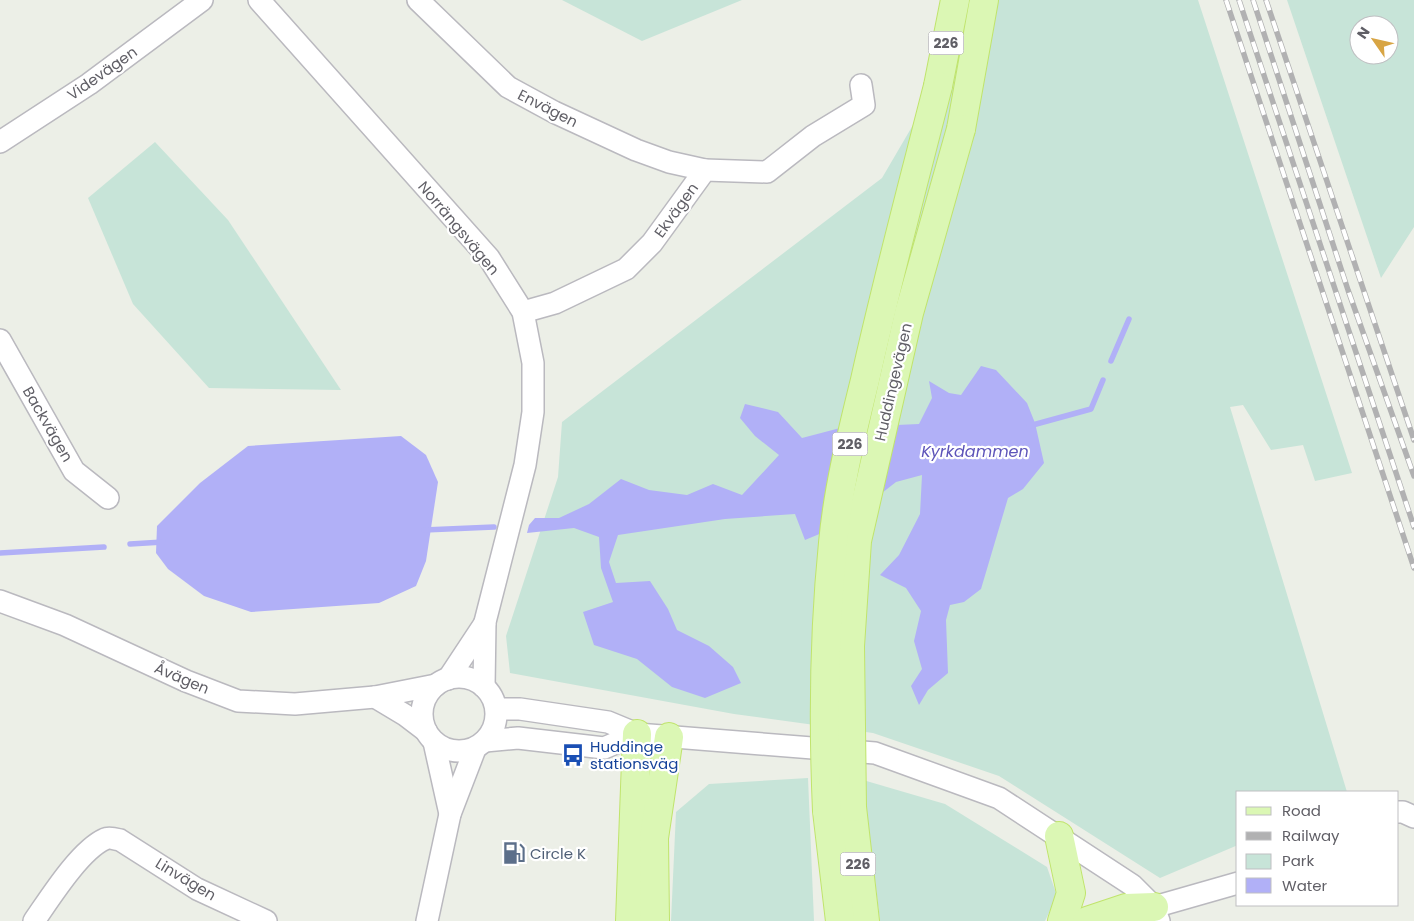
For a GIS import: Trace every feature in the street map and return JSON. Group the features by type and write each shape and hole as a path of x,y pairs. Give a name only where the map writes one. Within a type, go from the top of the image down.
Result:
{"main road":[{"name":"Huddingevägen","path":"865,921 824,743 825,646 834,532 844,470 882,301 938,86 955,0"},
{"name":"Huddingevägen","path":"840,921 839,809 857,541 909,312 962,129 984,0"},
{"path":"630,921 637,734"},
{"path":"654,921 654,838 669,737"},
{"path":"1059,836 1071,893 1062,921"},
{"path":"1087,921 1126,908 1150,916"}],"street":[{"name":"Videvägen","path":"0,142 88,84 202,0"},
{"name":"Norrängsvägen","path":"259,0 489,258 523,312 533,363 533,412 525,466 486,622 484,687"},
{"name":"Envägen","path":"418,0 508,87 554,112 636,150 669,162 705,170"},
{"name":"Ekvägen","path":"523,312 555,303 626,269 652,243 705,170 767,172 813,136 864,105 861,85"},
{"name":"Backvägen","path":"0,340 74,471 108,498"},
{"name":"Åvägen","path":"0,601 65,625 186,681 238,701 295,704 375,697 442,682"},
{"name":"Norrängsvägen","path":"442,682 486,622"},
{"path":"427,921 450,814 480,745 493,731 496,709 492,697 484,687 474,680 461,677 442,682 428,695 423,706 422,719 430,736 450,814"},
{"path":"375,697 405,715 449,750 462,752 480,745 518,738 604,748 637,734"},
{"path":"496,709 520,709 608,722 637,734 875,753 999,798 1132,885 1150,916 1236,884"},
{"path":"1399,812 1414,817"},
{"name":"Linvägen","path":"34,921 59,886 89,850 106,838 120,840 197,889 266,921"}],"green space":[{"path":"562,0 742,0 642,41"},
{"path":"986,0 1198,0 1352,473 1315,481 1303,445 1271,450 1243,405 1230,407 1347,791 1236,791 1236,846 1160,878 999,776 873,733 734,714 510,673 506,636 558,477 562,422 882,178"},
{"path":"1287,0 1414,0 1414,227 1381,278"},
{"path":"155,142 228,220 341,390 209,388 133,304 88,198"},
{"path":"808,778 814,921 671,921 676,812 709,784"},
{"path":"863,780 945,804 1047,867 1057,896 1045,921 880,921"}],"water":[{"name":"Kyrkdammen","path":"981,366 996,370 1027,403 1035,423 1044,463 1023,489 1008,498 981,589 964,602 950,605 946,620 948,673 928,690 919,705 911,686 922,669 914,641 921,611 906,588 880,575 899,555 920,514 922,475 896,482 841,525 805,540 795,514 725,519 618,535 609,562 616,583 650,581 668,609 677,630 709,646 733,667 741,683 705,698 672,687 637,659 594,645 583,612 613,602 601,568 599,537 574,528 527,533 529,525 535,518 559,518 589,504 621,479 649,490 687,495 713,484 742,495 779,455 755,436 740,418 745,404 778,412 802,438 844,427 844,404 852,402 874,426 919,424 932,398 929,381 949,393 961,395"},
{"path":"401,436 426,455 438,482 426,561 416,586 379,603 251,612 204,596 168,569 156,553 157,526 200,483 248,446"}],"waterway":[{"path":"1111,361 1129,319"},
{"path":"1029,426 1091,409 1103,380"},
{"path":"424,530 494,527"},
{"path":"130,544 163,542"},
{"path":"0,553 104,547"}],"railway":[{"path":"1226,0 1414,568"},
{"path":"1239,0 1414,527"},
{"path":"1253,0 1348,290 1414,476"},
{"path":"1266,0 1414,440"}],"place":[{"name":"Huddinge stationsväg","path":"573,755"},
{"name":"Circle K","path":"514,853"}]}
